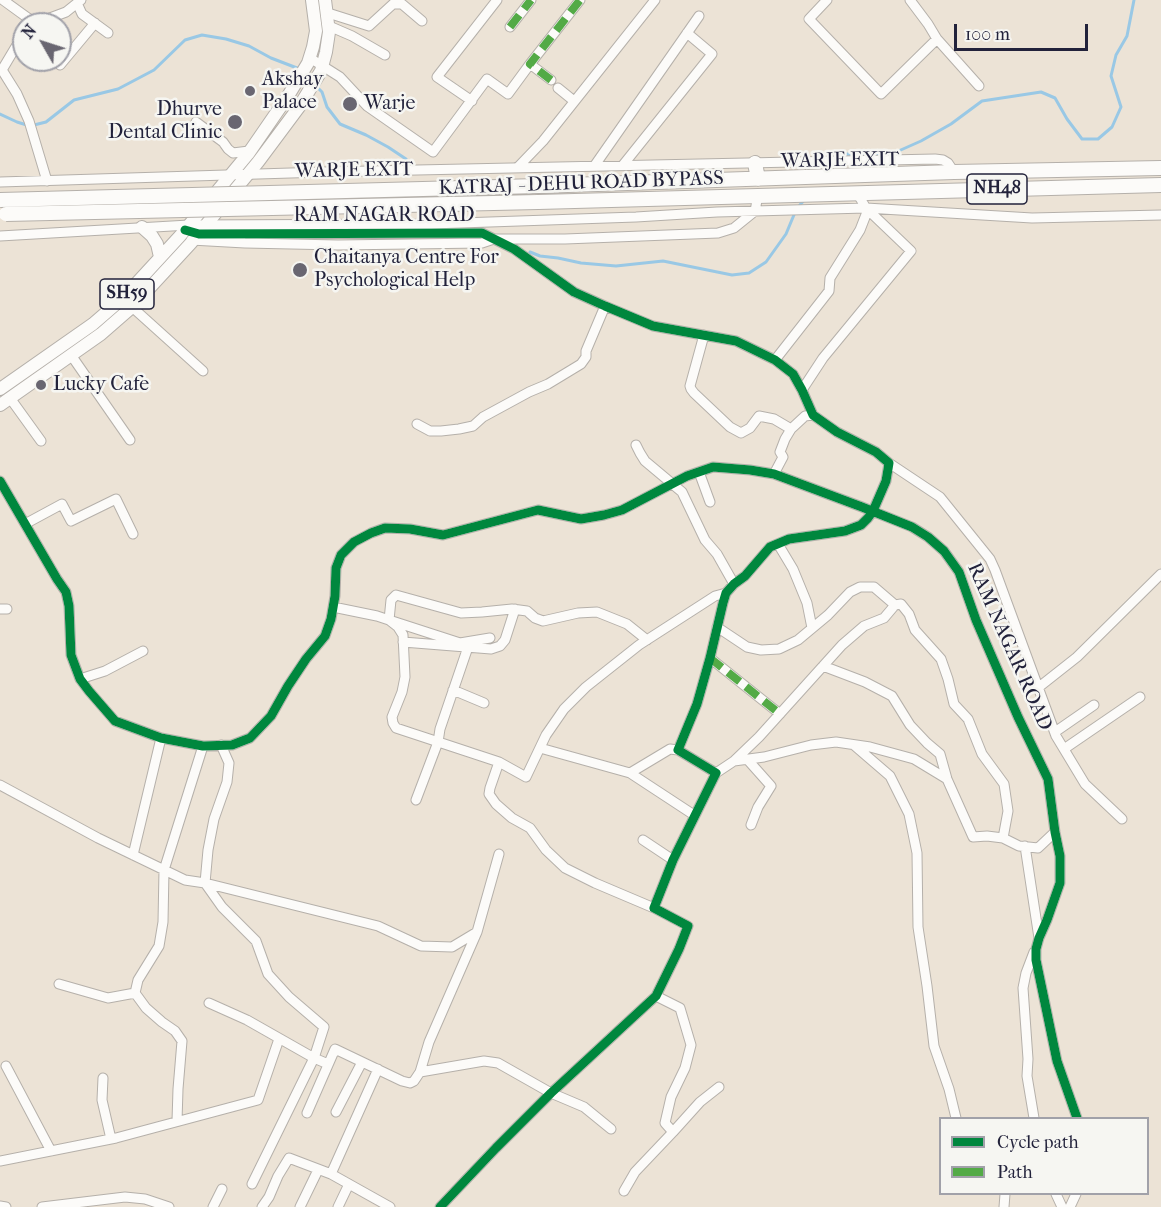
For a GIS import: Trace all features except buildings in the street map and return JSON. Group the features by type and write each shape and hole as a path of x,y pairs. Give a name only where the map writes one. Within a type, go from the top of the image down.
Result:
{"highway":[{"path":"755,163 758,179"},
{"name":"KATRAJ - DEHU ROAD BYPASS","path":"0,200 1161,168"},
{"name":"KATRAJ - DEHU ROAD BYPASS","path":"3,214 1161,185"}],"main road":[{"name":"SH59","path":"0,388 106,314 123,298 185,230 249,153 301,77 309,60 316,31 312,0"},
{"name":"SH59","path":"5,401 108,329 132,307 199,233 258,162 312,87 322,68 329,32 326,0"},
{"path":"142,226 157,244 160,257"}],"street":[{"path":"3,0 18,12"},
{"path":"472,101 437,78 497,0"},
{"path":"510,27 531,0"},
{"path":"309,60 340,77 367,105 433,152 487,79 508,94 580,0"},
{"path":"518,167 543,141 655,0"},
{"path":"827,0 809,19 881,94 937,39"},
{"path":"910,0 937,39 979,86"},
{"path":"66,12 79,2 82,14 108,33"},
{"path":"328,19 369,26 393,4 402,4 422,21"},
{"path":"595,165 699,16"},
{"path":"328,19 385,55"},
{"path":"72,51 95,23"},
{"path":"623,165 712,54 687,33"},
{"path":"12,52 1,69 17,94 29,121 47,180"},
{"path":"530,64 551,80"},
{"path":"558,88 574,101"},
{"path":"196,122 223,142 233,153 249,153"},
{"name":"WARJE EXIT","path":"0,182 595,165 935,159 948,163 954,172"},
{"path":"802,390 823,358 911,251 866,208 857,193"},
{"path":"494,238 565,240 718,233 734,228 755,211 758,195"},
{"path":"199,233 866,208 1032,218 1161,215"},
{"path":"775,360 829,291 830,278 860,230 867,212 866,208"},
{"path":"0,236 142,226 185,230"},
{"name":"RAM NAGAR ROAD","path":"185,230 199,233 483,233 514,249 574,292 605,306 652,326 736,341 775,360 793,374 813,415"},
{"path":"417,424 430,430 441,431 473,426 483,417 548,384 581,364 586,357 586,351 605,306"},
{"path":"132,307 203,371"},
{"path":"704,335 690,386 694,393 730,427 741,433 750,428 759,416 774,419 791,429"},
{"path":"71,355 129,440"},
{"path":"5,401 41,441"},
{"path":"774,474 783,457 780,452 791,429 805,416 813,415 837,432 876,452 940,497 990,559 1055,732 1064,749 1085,784 1122,819"},
{"path":"636,445 645,461 682,492 705,540 717,554 734,584"},
{"path":"678,750 697,704 726,593 745,576 770,547 789,539 845,531 861,525 873,512 886,481 889,463"},
{"name":"RAM NAGAR ROAD","path":"80,679 115,722 161,738 203,746 232,745 250,738 272,716 294,677 325,636 332,619 336,568 341,555 354,542 385,528 410,529 443,535 538,510 580,519 604,515 622,510 671,484 713,467 774,474 912,527 944,551 959,572 976,620 1048,779 1060,856 1060,883 1036,949 1057,1061 1076,1117"},
{"path":"699,472 710,502"},
{"path":"0,481 66,592 72,655 80,679 105,671 143,651"},
{"path":"25,524 62,504 71,520 116,499 133,534"},
{"path":"778,543 793,569 807,603 813,628"},
{"path":"1039,687 1077,657 1161,574"},
{"path":"717,627 747,647 761,650 779,649 798,640 828,615 850,592 860,587 874,587 895,605"},
{"path":"389,620 398,627 404,642 405,676 402,692 392,717 396,728 499,762 526,777 546,735 564,709 586,687 647,640 715,596 726,593"},
{"path":"389,620 391,600 396,595 461,613 515,609 527,611 543,621 578,613 597,612 627,624 647,640"},
{"path":"654,908 673,860 716,773 734,761 759,737 842,645 864,626 884,618 895,605 901,604 909,614 915,630 941,659 954,704 968,719 982,754 1004,784 1008,811 1003,838"},
{"path":"333,607 377,616 460,643 490,638"},
{"path":"404,642 491,649 500,646 505,640 515,609"},
{"path":"416,800 438,742 468,647"},
{"path":"710,658 780,714"},
{"path":"823,666 865,682 892,696 910,725 940,754 947,779 973,837 1003,838 1019,846 1038,848 1055,832"},
{"path":"453,690 484,704"},
{"path":"1064,749 1140,697"},
{"path":"1055,732 1094,705"},
{"path":"133,855 161,738"},
{"path":"734,761 836,742 870,747 914,759 947,779"},
{"path":"221,745 229,764 227,782 214,819 205,883 222,908 256,941 268,974 289,997 324,1027 314,1058 252,1184"},
{"path":"854,745 890,776 909,814 917,853 918,927 934,1046 949,1089 956,1117"},
{"path":"177,1121 182,1041 175,1031 146,1008 135,993 138,980 159,946 163,922 164,870 203,746"},
{"path":"540,748 630,773 694,815"},
{"path":"630,773 670,749 678,750 716,773"},
{"path":"747,759 771,786 758,807 751,825"},
{"path":"440,1207 551,1093 656,996 688,926 565,868 530,828 512,818 496,804 489,794 499,762"},
{"path":"0,784 98,838 185,880 378,926 421,946 452,946 477,932"},
{"path":"643,840 673,860"},
{"path":"1025,846 1039,938"},
{"path":"307,1113 334,1049 410,1083 414,1081 420,1072 429,1042 477,932 499,854"},
{"path":"1034,1117 1028,1076 1023,988 1026,973 1036,949"},
{"path":"59,984 108,998 135,993"},
{"path":"656,996 680,1008 691,1045 685,1068 671,1096 665,1123 673,1132"},
{"path":"209,1003 248,1020 328,1064"},
{"path":"0,1161 111,1139 258,1100 279,1039"},
{"path":"420,1072 484,1061 498,1063 551,1093 584,1107 611,1130"},
{"path":"336,1112 362,1062"},
{"path":"6,1066 51,1151"},
{"path":"331,1174 378,1069"},
{"path":"103,1078 102,1100 111,1139"},
{"path":"624,1191 636,1172 700,1102 718,1087"},
{"path":"262,1207 289,1158 331,1174 390,1207"},
{"path":"300,1207 318,1170"},
{"path":"338,1207 349,1184"},
{"path":"213,1207 222,1189"},
{"path":"42,1207 125,1197 169,1207"},
{"path":"0,1206 6,1207"}],"waterway":[{"path":"843,157 847,154 894,153 951,124 982,101 1041,92 1055,98 1082,139 1098,139 1112,127 1121,107 1111,76 1116,55 1127,36 1134,0"},
{"path":"0,114 30,126 46,122 74,100 118,89 154,70 185,40 202,35 249,46 301,71"},
{"path":"316,86 322,92 327,107 340,124 366,135 406,159"},
{"path":"530,252 540,256 581,263 616,266 663,261 732,275 749,273 766,262 786,234 796,210 804,200"}],"marked path":[{"path":"510,27 531,0"},
{"path":"551,80 530,64 580,0"},
{"path":"710,658 780,714"}],"cycle path":[{"path":"185,230 199,234 482,233 514,249 574,292 605,306 653,326 736,341 775,360 793,374 813,415 837,432 876,452 889,463 886,481 873,511 861,525 845,531 789,539 770,547 745,576 726,593 697,704 678,750 716,773 673,860 654,908 688,926 656,996 551,1093 440,1207"},
{"path":"0,481 66,592 69,606 71,655 80,679 89,691 115,721 161,738 203,746 232,745 250,738 271,716 306,659 325,636 331,619 336,568 341,555 354,542 385,528 410,529 443,535 538,510 581,519 604,515 622,510 687,476 713,467 774,474 912,527 944,551 959,572 976,620 1048,779 1060,856 1060,883 1039,938 1036,960 1057,1061 1077,1117"}],"place":[{"name":"Akshay Palace","path":"250,91"},
{"name":"Warje","path":"350,104"},
{"name":"Dhurve Dental Clinic","path":"235,122"},
{"name":"Chaitanya Centre For Psychological Help","path":"300,270"},
{"name":"Lucky Cafe","path":"41,385"}]}
